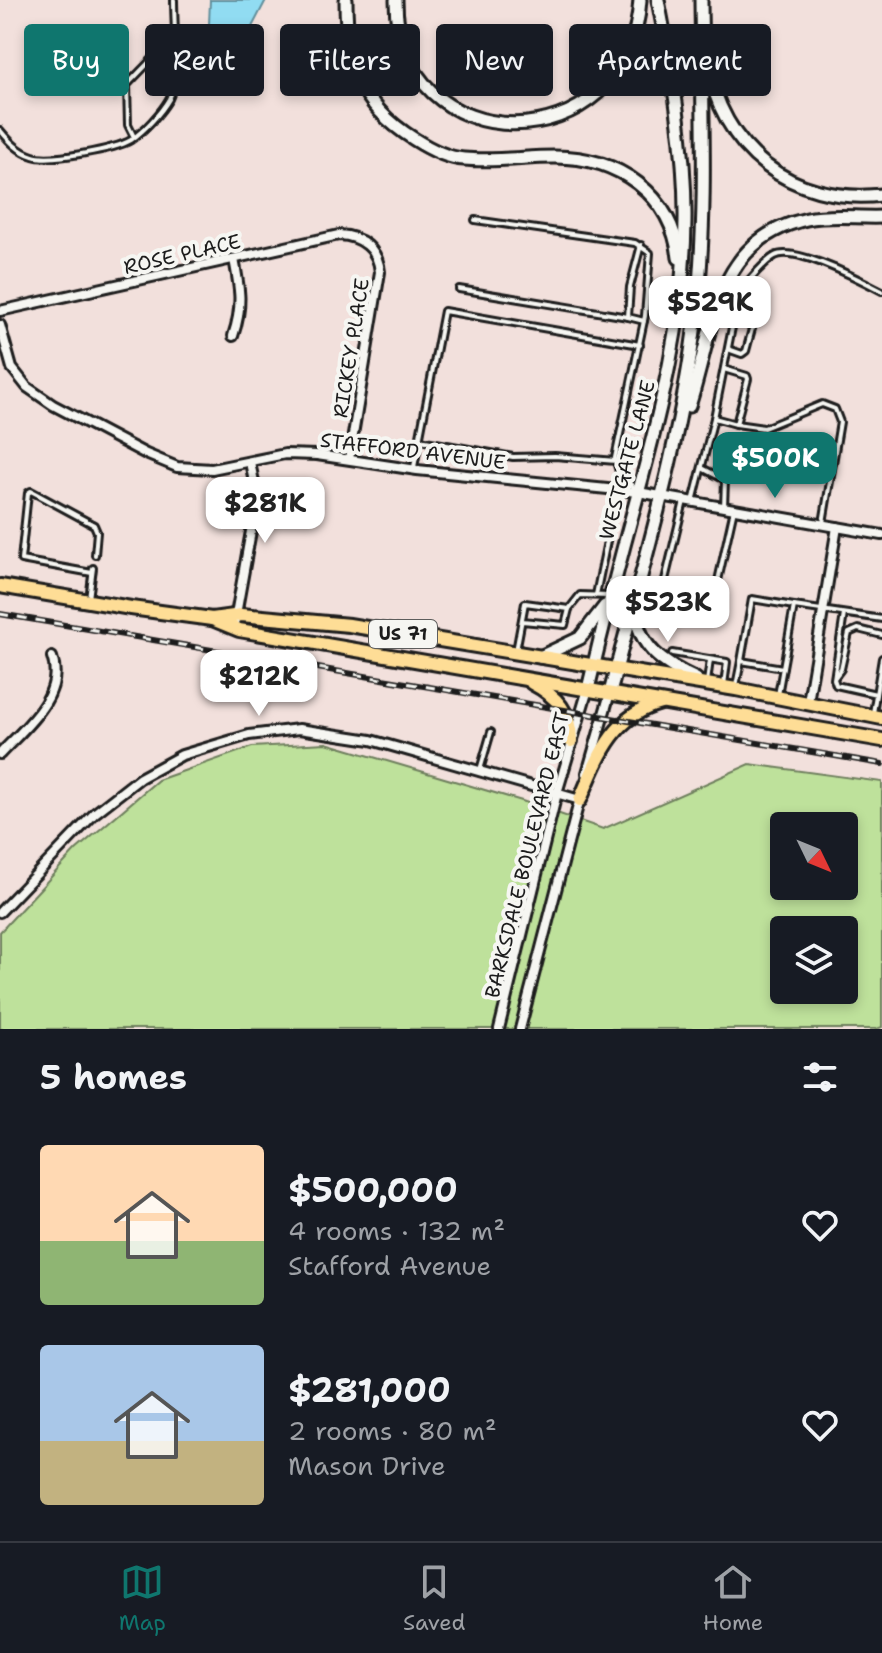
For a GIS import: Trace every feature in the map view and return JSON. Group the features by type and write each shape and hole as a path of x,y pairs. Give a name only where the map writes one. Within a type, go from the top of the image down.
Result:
{"main road":[{"path":"346,0 346,33 353,67 367,97 387,120 426,147 462,159 557,157 603,164 622,172 657,199 669,220 677,239 682,285"},
{"path":"396,0 396,23 401,44 411,64 441,99 480,121 519,125 540,123 572,111 603,88 629,51 640,0"},
{"name":"WESTGATE LANE","path":"588,689 673,353 682,285 685,176 678,112 658,0"},
{"name":"WESTGATE LANE","path":"610,693 676,436 693,341 702,249 701,2"},
{"path":"701,19 717,99 727,121 751,153 782,176 822,193 882,195"},
{"path":"676,436 690,401 723,287 745,253 765,236 811,218 882,217"},
{"name":"US 71","path":"0,586 235,622 396,656 882,740"},
{"path":"635,596 636,622 651,652 671,668 707,685"},
{"path":"540,657 580,638 610,597"},
{"name":"US 71","path":"235,622 323,622 399,633 730,688 877,717"},
{"path":"396,656 399,633"},
{"path":"522,678 549,693 561,706 570,724 571,741"},
{"path":"580,800 616,729 637,712 666,702"},
{"path":"803,726 808,702"}],"street":[{"name":"ROSE PLACE","path":"0,311 339,235 354,236 368,245"},
{"name":"RICKEY PLACE","path":"349,459 380,272 377,257 368,245"},
{"path":"233,336 241,298 234,259"},
{"name":"STAFFORD AVENUE","path":"0,325 12,368 27,387 45,401 177,467 212,469 296,453 414,470 618,489 882,535"},
{"path":"235,622 255,509 250,462"},
{"path":"808,702 837,527"},
{"path":"0,754 47,700 54,673 52,657"},
{"name":"BARKSDALE BOULEVARD EAST","path":"499,1029 557,793 588,689"},
{"path":"520,1029 610,693"},
{"path":"0,912 116,795 161,765 226,740 299,729 371,740 580,800"}],"lane":[{"path":"174,0 174,24"},
{"path":"134,138 128,125 127,85 145,66"},
{"path":"0,130 15,146 40,158 59,158 121,144 134,138 163,109 170,96"},
{"path":"475,220 641,245 649,250 652,256 644,321 616,461 622,479 638,492"},
{"path":"628,317 630,287 641,245"},
{"path":"739,291 773,257 782,254 828,265 882,291"},
{"path":"658,609 689,501 702,468 741,282"},
{"path":"459,289 644,321"},
{"path":"728,349 742,354 746,351 756,314 755,310 737,304"},
{"path":"414,470 444,311 640,345"},
{"path":"724,369 748,377 736,424"},
{"path":"714,418 764,428 822,404 835,409 840,422 823,524"},
{"path":"419,440 513,457 555,456 616,461"},
{"path":"702,468 725,480 724,507"},
{"path":"596,595 618,489"},
{"path":"89,601 93,570 21,560 19,557 28,493 31,491 94,525 97,532 95,555"},
{"path":"711,612 734,509"},
{"path":"522,621 565,625 569,609 580,595 610,597"},
{"path":"730,688 741,661 752,599 882,619"},
{"path":"516,653 525,603 569,609"},
{"path":"777,697 794,606"},
{"path":"844,614 834,679 840,688 876,694"},
{"path":"834,679 841,669 849,633 858,629 882,635"},
{"path":"672,653 727,662 730,688"},
{"path":"877,717 876,694 882,658"},
{"path":"707,685 710,660"},
{"path":"741,661 783,668"},
{"path":"480,770 491,732"}],"green space":[{"path":"326,743 522,801 603,829 750,764 882,782 882,1027 0,1029 0,932 76,850 158,780 252,747"}],"water":[{"path":"210,0 266,0 254,24 209,24"}],"railway":[{"path":"0,614 882,764"}]}
